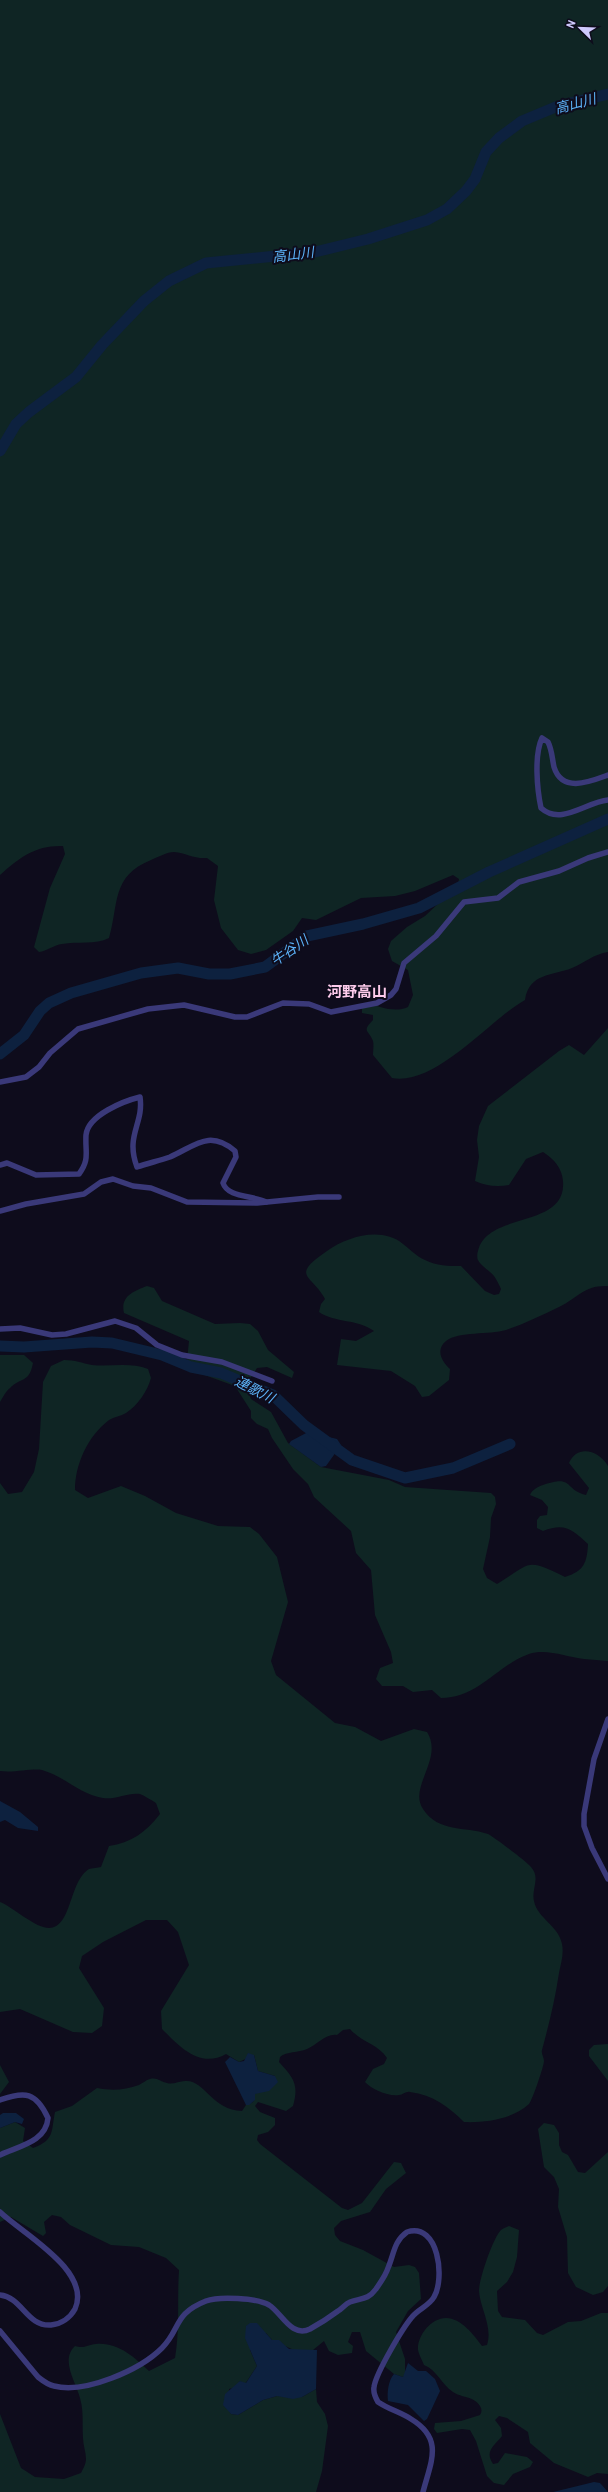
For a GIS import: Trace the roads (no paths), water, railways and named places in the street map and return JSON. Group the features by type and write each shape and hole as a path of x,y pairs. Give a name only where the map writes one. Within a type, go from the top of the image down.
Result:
{"street":[{"path":"608,775 580,784 563,781 554,766 548,742 542,738 537,750 538,789 541,808 554,815 567,814 608,800"},
{"path":"0,1082 26,1077 39,1067 50,1053 78,1029 148,1009 184,1005 235,1017 247,1017 283,1003 309,1004 331,1012 377,1003 391,995 396,989 404,963 436,936 464,902 498,898 519,882 559,871 588,858 608,852"},
{"path":"0,1165 7,1163 36,1175 78,1174 86,1164 86,1134 89,1127 115,1105 140,1097 142,1108 134,1130 131,1150 137,1166 165,1159 204,1140 214,1140 235,1151 236,1156 223,1183 225,1190 230,1193 256,1197 266,1202"},
{"path":"0,1211 26,1204 84,1194 101,1182 113,1180 133,1186 151,1188 187,1202 266,1202 339,1197"},
{"path":"0,1329 20,1328 52,1334 66,1334 115,1322 136,1328 157,1345 182,1356 222,1362 272,1381"},
{"path":"608,1719 594,1759 584,1814 584,1826 592,1848 608,1879"},
{"path":"0,2100 15,2095 27,2094 38,2102 48,2118 47,2127 39,2136 0,2155"},
{"path":"0,2212 63,2265 75,2282 79,2296 72,2315 66,2320 51,2325 43,2324 29,2318 16,2302 0,2295"},
{"path":"0,2331 38,2378 46,2383 54,2386 66,2387 98,2382 136,2369 156,2355 170,2339 175,2326 184,2314 206,2301 225,2298 262,2302 274,2310 289,2326 298,2330 309,2329 339,2311 343,2305 364,2300 369,2296 388,2270 398,2240 408,2232 419,2231 432,2241 436,2249 438,2258 437,2290 430,2303 417,2311 407,2324 379,2372 374,2389 378,2402 411,2419 430,2435 434,2450 423,2492"}],"water":[{"path":"308,1432 337,1439 341,1445 326,1466 321,1467 289,1444 291,1441"},
{"path":"0,1801 20,1812 38,1827 38,1831 18,1828 5,1820 0,1822"},
{"path":"248,2053 254,2055 258,2071 275,2076 278,2082 269,2091 255,2094 255,2100 249,2105 246,2105 225,2062 230,2057 239,2062 244,2061"},
{"path":"3,2113 16,2113 24,2119 22,2124 15,2122 0,2128 0,2115"},
{"path":"250,2323 257,2323 272,2340 279,2340 289,2349 317,2350 316,2389 302,2397 293,2399 277,2396 263,2400 238,2415 231,2414 223,2405 225,2394 240,2381 246,2383 257,2366 245,2338 246,2326"},
{"path":"408,2363 418,2371 426,2371 435,2379 440,2391 427,2419 424,2421 408,2405 388,2401 388,2387 390,2380 394,2374 403,2377"},
{"path":"594,2482 600,2483 608,2492 553,2492"}],"waterway":[{"name":"高山川","path":"0,451 16,424 29,412 76,377 102,345 144,301 169,281 206,263 315,252 368,239 427,220 447,209 466,191 475,179 486,152 499,138 522,121 558,106 608,94"},
{"name":"牛谷川","path":"0,1054 24,1035 40,1011 49,1003 71,993 141,973 178,968 209,974 230,974 265,967 307,936 363,924 419,908 489,872 608,819"},
{"name":"連歌川","path":"0,1346 24,1347 92,1342 112,1343 162,1355 191,1367 221,1373 273,1395 304,1425 352,1460 405,1478 453,1468 510,1444"}],"district":[{"name":"河野高山","path":"357,991"}]}
